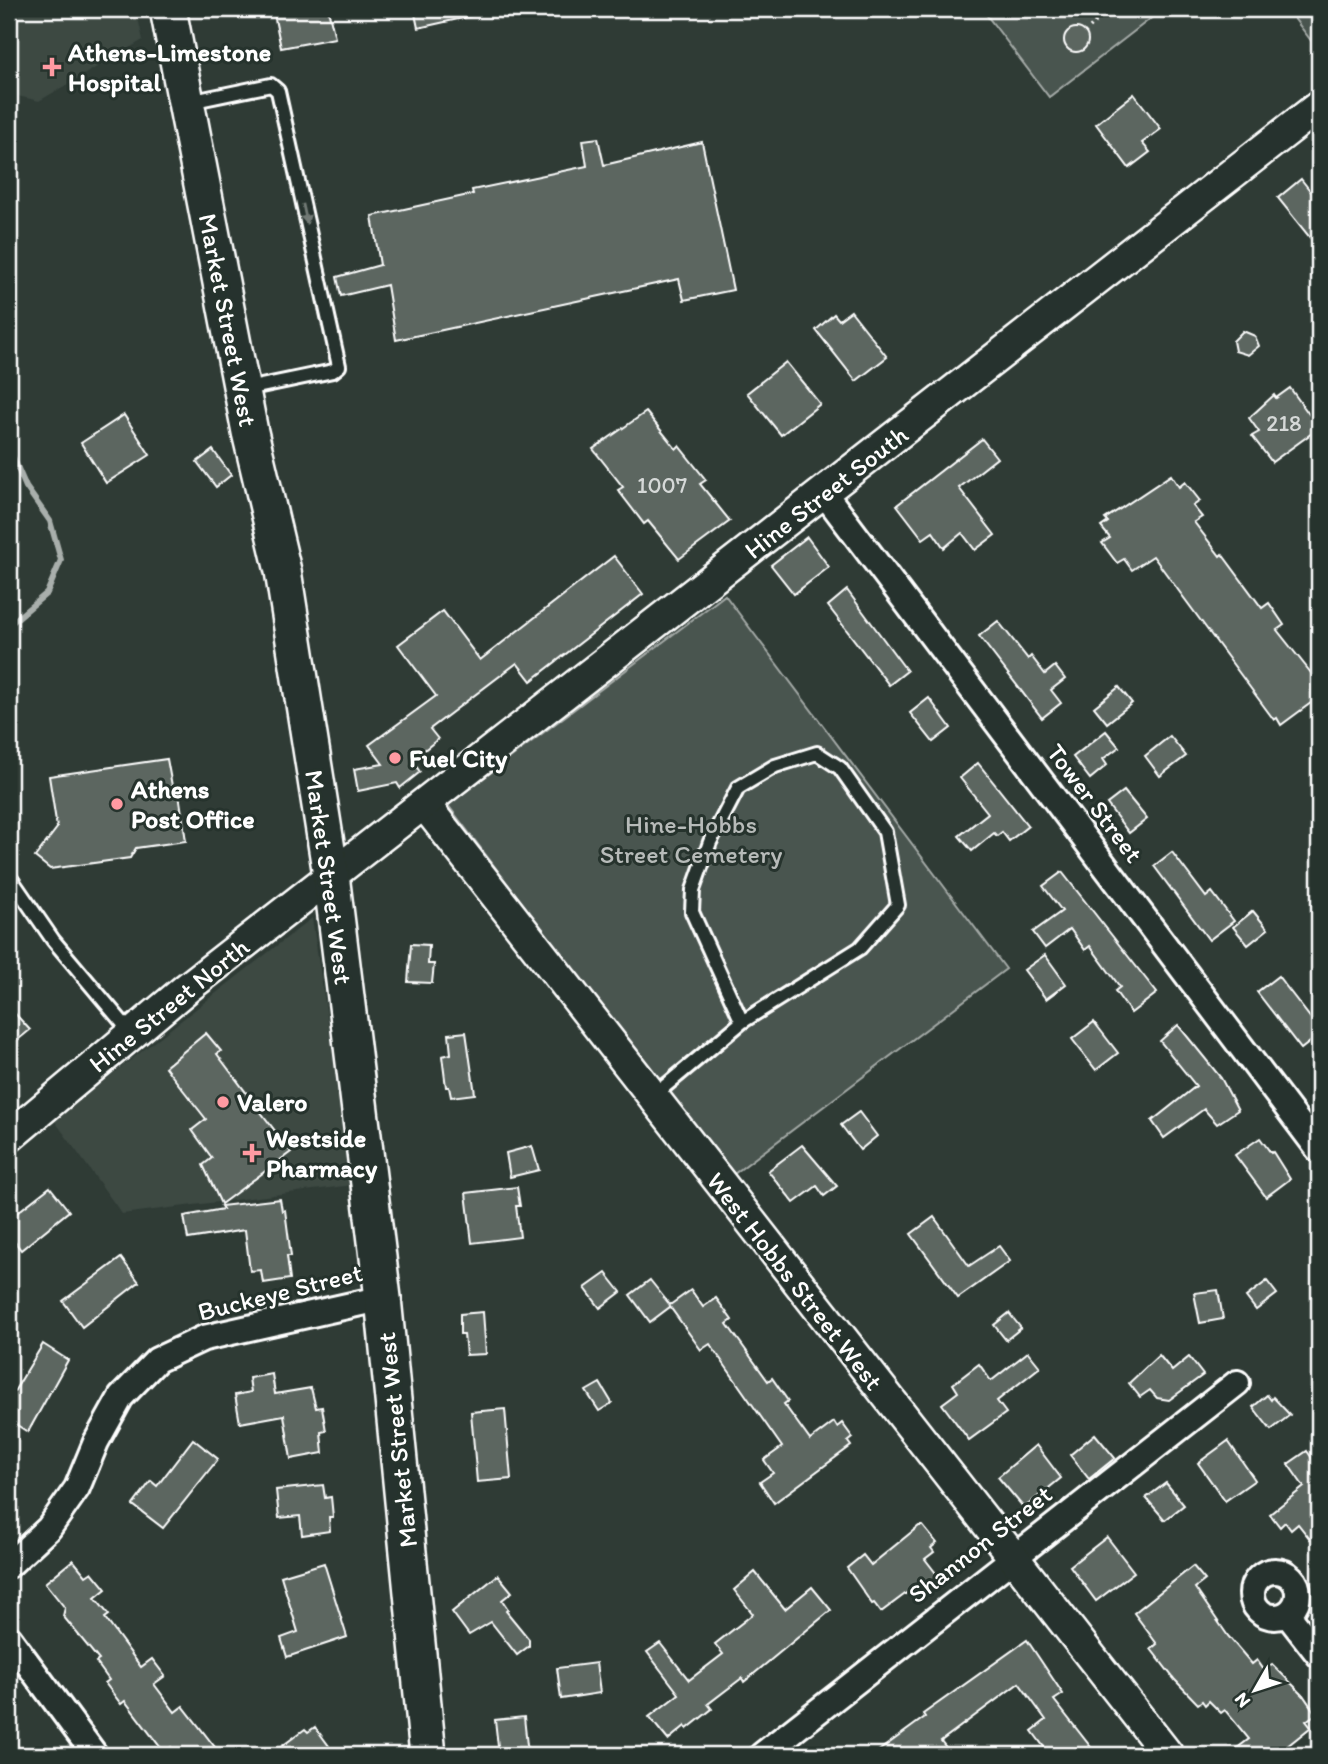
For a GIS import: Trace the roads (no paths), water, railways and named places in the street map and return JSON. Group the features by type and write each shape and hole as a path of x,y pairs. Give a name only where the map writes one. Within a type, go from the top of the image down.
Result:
{"main road":[{"name":"Market Street West","path":"168,9 242,390 283,571 331,876 383,1298 428,1755"}],"street":[{"name":"Hine Street South","path":"331,876 1319,106"},
{"name":"Tower Street","path":"824,493 1319,1150"},
{"name":"West Hobbs Street West","path":"425,805 1010,1558 1168,1755"},
{"name":"Hine Street North","path":"9,1137 187,988 331,876"},
{"name":"Buckeye Street","path":"9,1565 49,1528 70,1498 121,1397 157,1360 204,1338 383,1298"},
{"name":"Shannon Street","path":"762,1755 1010,1558 1237,1383"},
{"path":"1287,1614 1319,1654"},
{"path":"9,1638 95,1755"}],"lane":[{"path":"186,103 271,85 278,91 339,366 333,371 242,390"},
{"path":"652,1097 742,1022 860,948 898,905 885,832 840,768 817,752 775,766 738,788 710,842 692,890 692,912 742,1022"},
{"path":"9,877 53,940 133,1034"}],"waterway":[{"path":"9,448 26,487 50,521 61,560 47,593 9,625"}],"place":[{"name":"Athens-Limestone Hospital","path":"52,67"},
{"name":"Fuel City","path":"395,758"},
{"name":"Athens Post Office","path":"117,804"},
{"name":"Valero","path":"223,1102"},
{"name":"Westside Pharmacy","path":"252,1153"}],"park label":[{"name":"Hine-Hobbs Street Cemetery","path":"691,839"}]}
